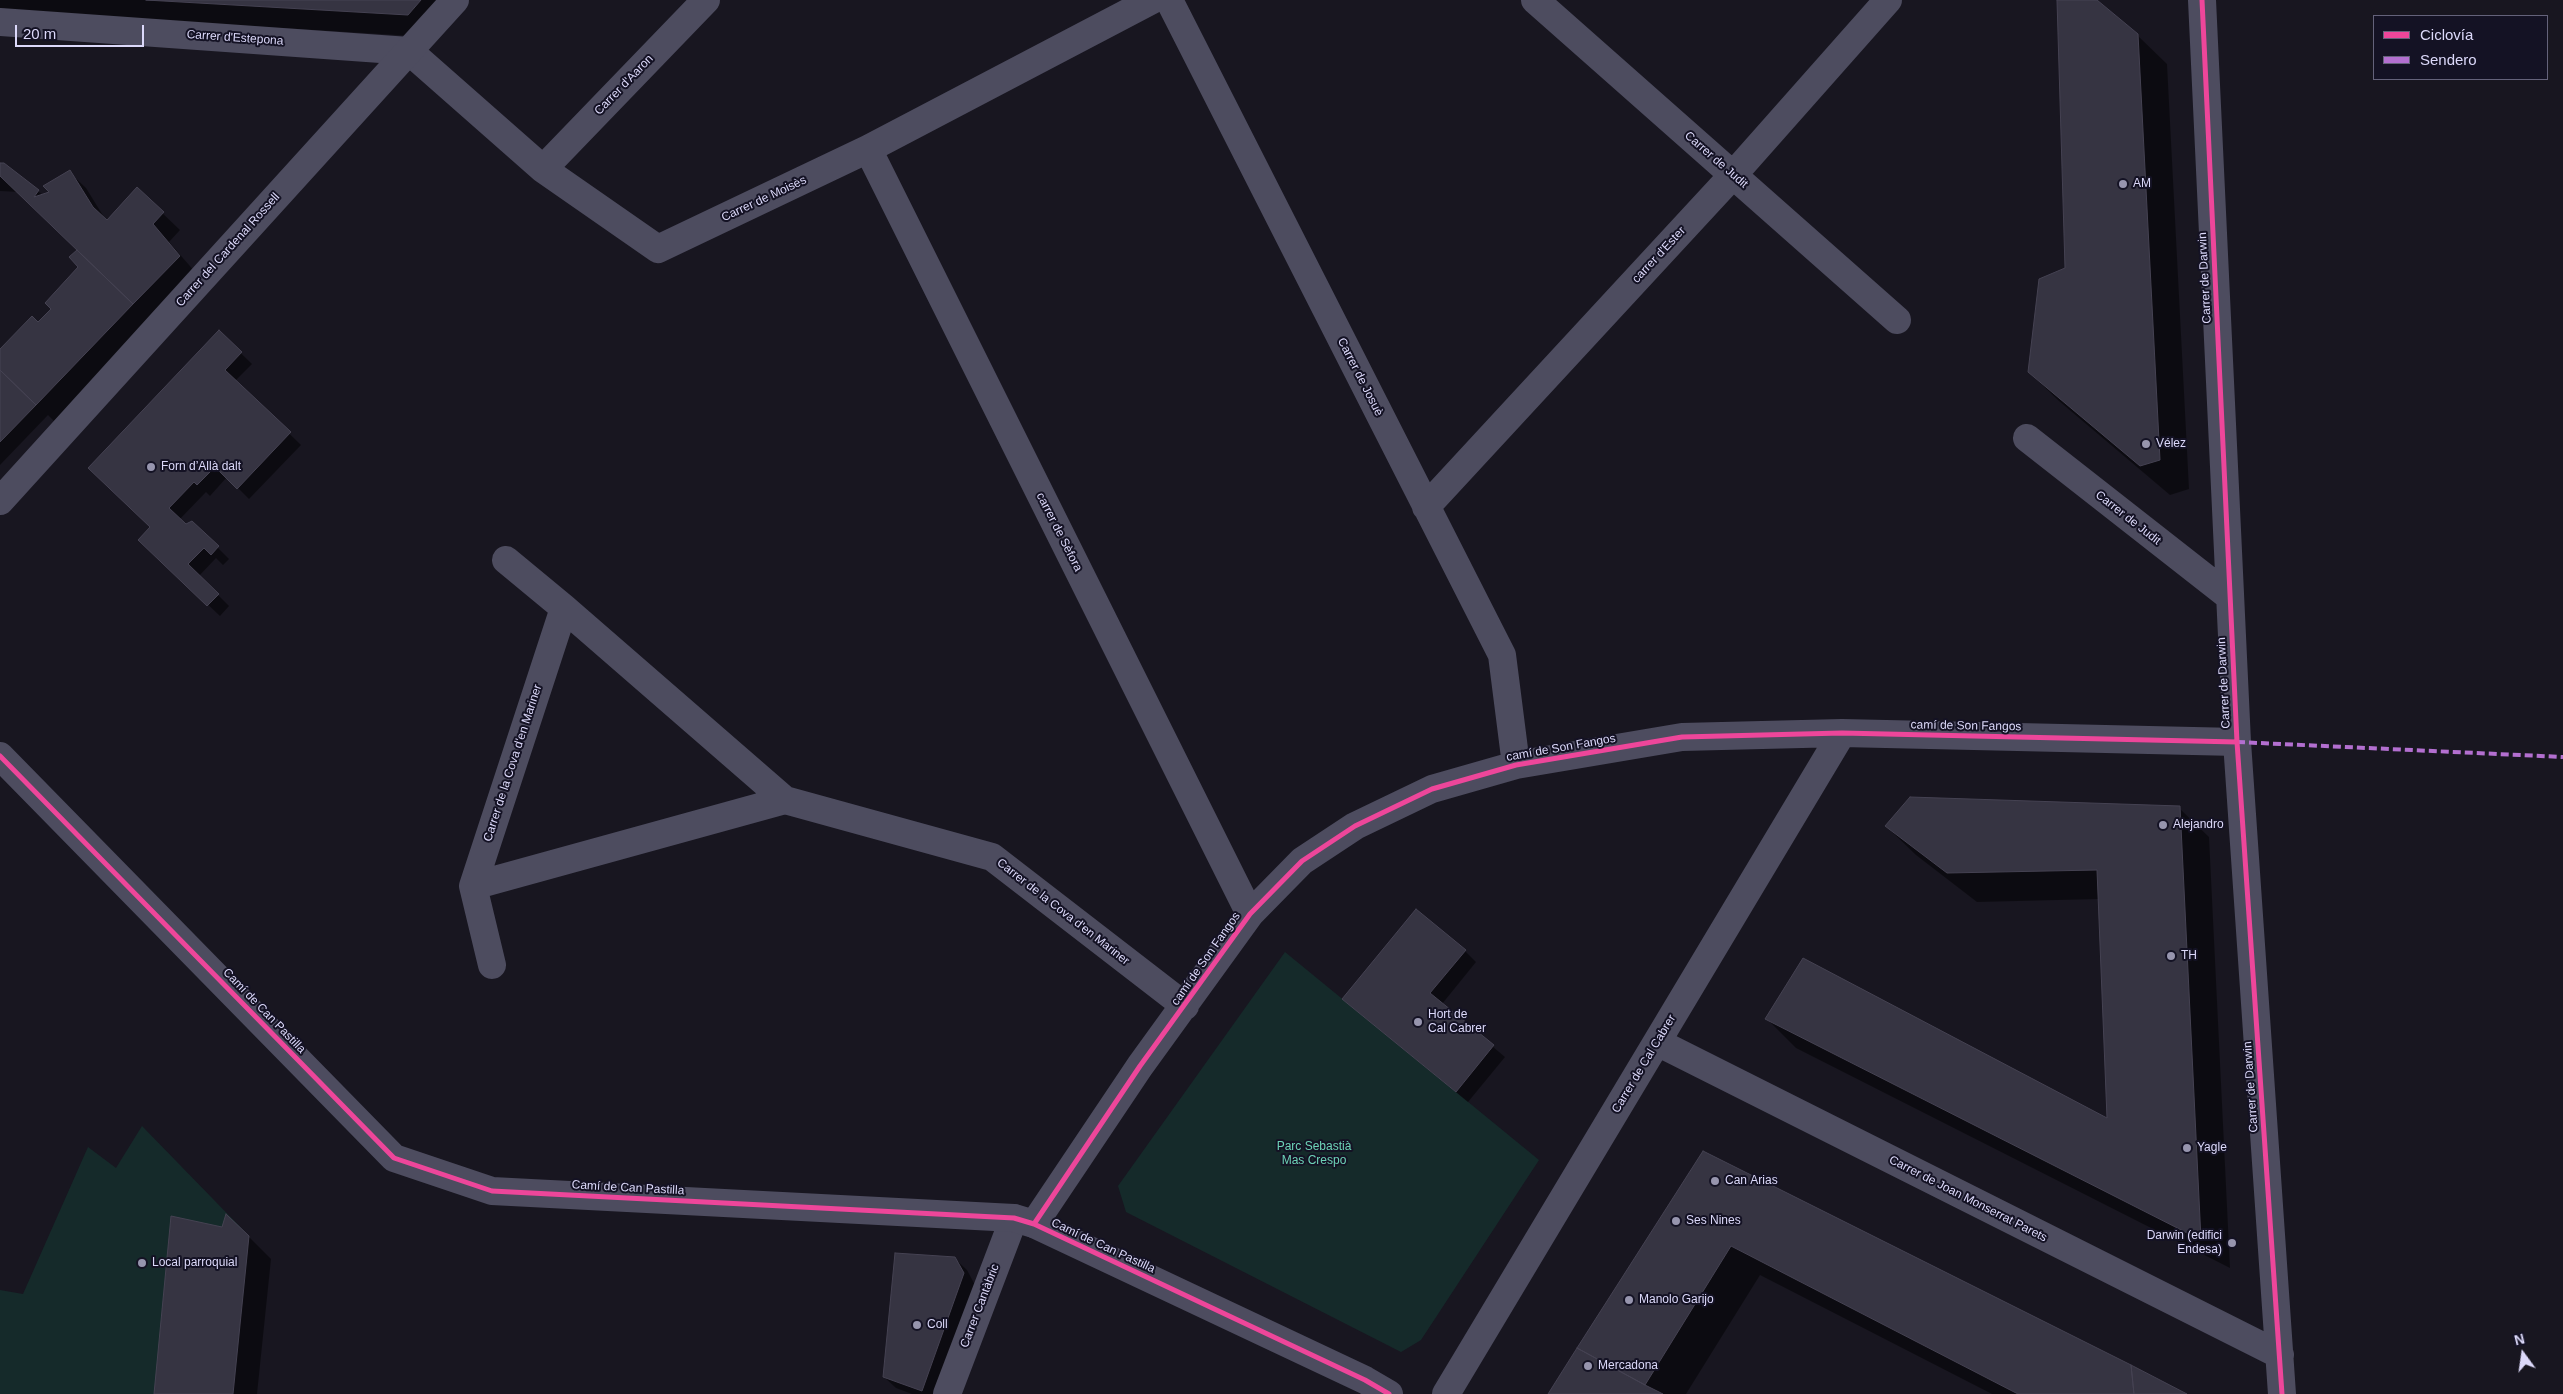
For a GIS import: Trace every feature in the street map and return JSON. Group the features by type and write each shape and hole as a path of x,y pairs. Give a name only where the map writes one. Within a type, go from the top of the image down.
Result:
{"street":[{"name":"Carrer del Cardenal Rossell","path":"0,501 455,0"},
{"name":"Carrer d'Aaron","path":"542,169 706,0"},
{"name":"Carrer de Moisès","path":"409,50 542,169 658,249 868,149 1152,0"},
{"name":"Carrer de Josuè","path":"1169,0 1502,655 1516,765"},
{"name":"Carrer de Judit","path":"1535,0 1896,320"},
{"name":"carrer d'Ester","path":"1426,507 1733,175 1888,0"},
{"name":"Carrer de Darwin","path":"2199,2 2237,742 2282,1394"},
{"name":"Carrer d'Estepona","path":"0,22 409,50"},
{"name":"carrer de Sèfora","path":"868,149 1250,914"},
{"name":"Carrer de Judit","path":"2027,438 2230,597"},
{"path":"506,560 564,608"},
{"name":"Carrer de la Cova d'en Mariner","path":"473,886 564,608 785,800 992,857 1185,1006"},
{"name":"camí de Son Fangos","path":"1024,1221 1185,1006 1250,914 1302,861 1355,826 1432,789 1516,765 1682,737 1842,733 2237,742"},
{"name":"Carrer de Cal Cabrer","path":"1446,1394 1842,733"},
{"name":"Camí de Can Pastilla","path":"0,756 394,1158 492,1191 1024,1221 1364,1380 1389,1394"},
{"path":"492,965 473,886 785,800"},
{"name":"Carrer de Joan Monserrat Parets","path":"1657,1042 2280,1355"},
{"name":"Carrer Cantàbric","path":"947,1394 1024,1221"}],"green space":[{"name":"Parc Sebastià Mas Crespo","path":"1285,952 1539,1160 1421,1340 1401,1352 1126,1212 1118,1186"},
{"name":"Local parroquial","path":"142,1126 249,1236 233,1394 0,1394 0,1290 23,1294 88,1147 116,1168"}],"building":[{"path":"146,0 421,0 408,15"},
{"path":"2057,0 2097,0 2138,34 2160,460 2140,466 2028,372 2039,279 2065,268"},
{"path":"0,163 4,163 39,190 34,197 49,192 43,186 70,170 93,207 107,220 137,187 164,212 153,224 180,256 133,304 0,176"},
{"path":"77,250 133,304 36,405 0,370 0,349 32,316 38,322 51,309 45,303 78,267 69,257"},
{"name":"Forn d’Allà dalt","path":"219,330 242,352 225,370 291,432 237,489 215,467 197,485 194,482 169,508 186,524 192,521 219,546 211,555 204,548 188,564 219,594 207,606 138,540 150,527 88,468"},
{"path":"0,370 36,405 0,442"},
{"path":"1910,797 2180,806 2201,1240 1765,1019 1803,958 2107,1118 2097,870 1947,873 1885,826"},
{"name":"Hort de Cal Cabrer","path":"1416,909 1466,950 1430,993 1494,1045 1456,1092 1342,999"},
{"path":"1703,1151 2131,1365 2134,1394 2018,1394 1731,1246 1645,1385 1577,1348"},
{"path":"226,1214 249,1236 233,1394 154,1394 171,1216 222,1227"},
{"name":"Coll","path":"895,1253 955,1257 964,1273 922,1391 883,1377"},
{"name":"Mercadona","path":"1577,1348 1645,1385 1663,1394 1548,1394"},
{"path":"2131,1365 2187,1394 2134,1394"}],"marked path":[{"path":"2237,742 2563,757"}],"cycle path":[{"path":"2202,0 2237,742 2282,1394"},
{"path":"1034,1224 1140,1066 1250,914 1302,861 1355,826 1432,789 1516,765 1682,737 1842,733 2237,742"},
{"path":"0,756 394,1158 492,1191 1014,1218 1034,1224 1365,1380 1389,1394"}],"place":[{"name":"AM","path":"2123,184"},
{"name":"Vélez","path":"2146,444"},
{"name":"Forn d’Allà dalt","path":"151,467"},
{"name":"Alejandro","path":"2163,825"},
{"name":"TH","path":"2171,956"},
{"name":"Hort de Cal Cabrer","path":"1418,1022"},
{"name":"Yagle","path":"2187,1148"},
{"name":"Can Arias","path":"1715,1181"},
{"name":"Ses Nines","path":"1676,1221"},
{"name":"Darwin (edifici Endesa)","path":"2232,1243"},
{"name":"Local parroquial","path":"142,1263"},
{"name":"Manolo Garijo","path":"1629,1300"},
{"name":"Coll","path":"917,1325"},
{"name":"Mercadona","path":"1588,1366"}]}
